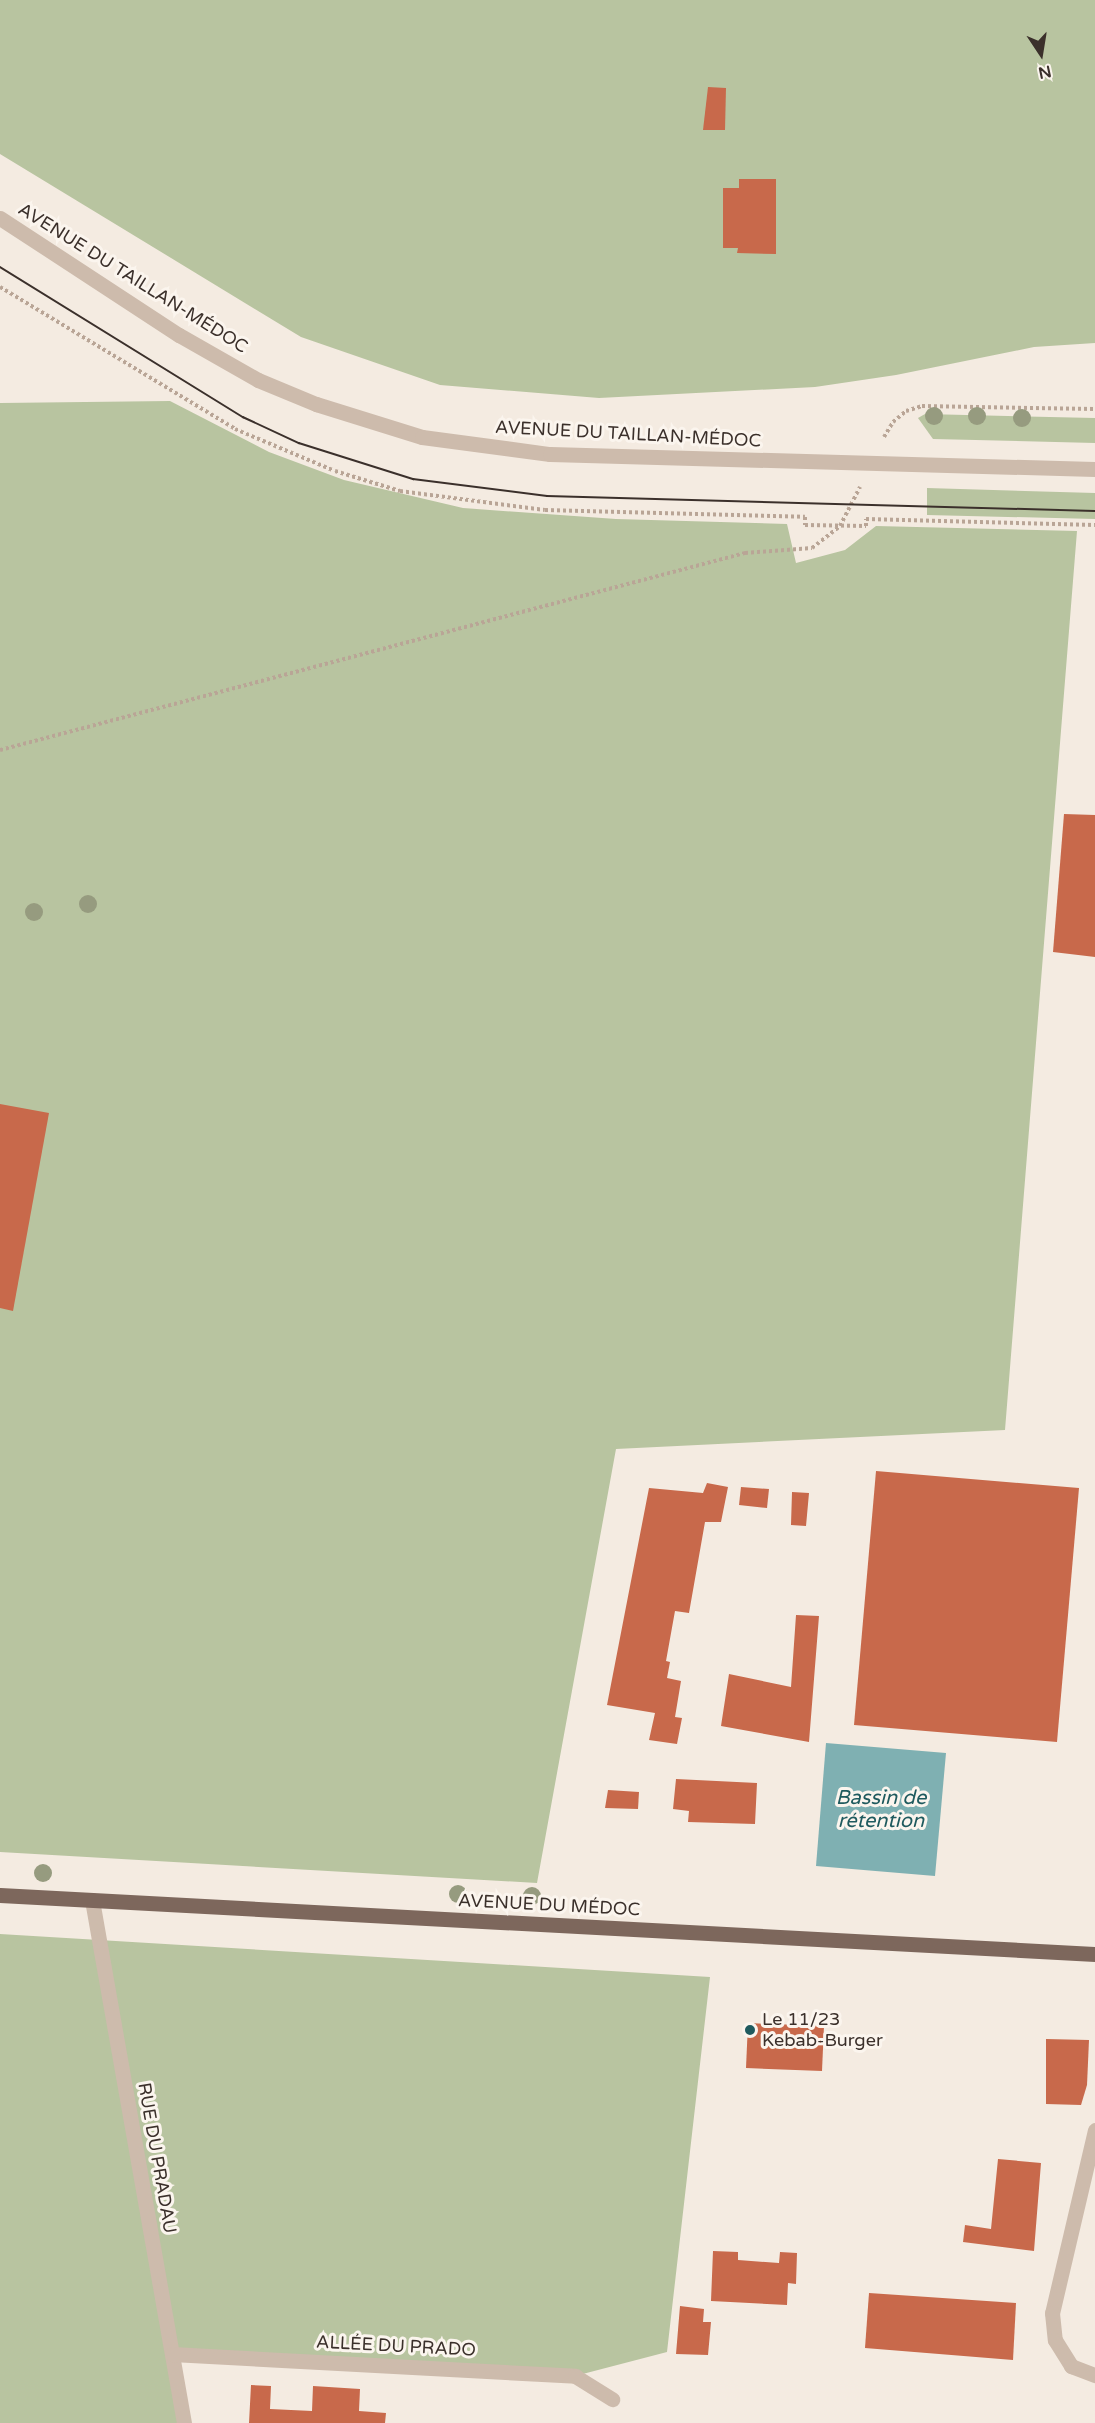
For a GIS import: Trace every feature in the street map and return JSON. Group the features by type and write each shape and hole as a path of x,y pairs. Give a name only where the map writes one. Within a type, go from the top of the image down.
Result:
{"main road":[{"name":"AVENUE DU MÉDOC","path":"0,1895 1095,1954"}],"street":[{"name":"AVENUE DU TAILLAN-MÉDOC","path":"0,218 179,335 258,380 327,408 422,437 550,454 1095,469"},
{"name":"RUE DU PRADAU","path":"92,1900 184,2423"},
{"path":"1095,2130 1052,2313 1055,2340 1071,2366 1095,2375"},
{"name":"ALLÉE DU PRADO","path":"171,2354 575,2376 612,2399"}],"path":[{"path":"0,750 745,553"}],"green space":[{"path":"0,0 1095,0 1095,343 1034,347 896,375 815,387 599,398 440,385 301,337 0,154"},
{"path":"170,401 269,452 344,480 463,508 616,519 787,524 796,563 845,550 876,526 1077,531 1005,1430 616,1449 537,1883 0,1852 0,403"},
{"path":"925,414 1095,418 1095,443 933,439 918,418"},
{"path":"927,488 1095,493 1095,519 927,515"},
{"path":"0,1934 710,1977 667,2352 575,2376 172,2354 184,2423 0,2423"}],"water":[{"name":"Bassin de rétention","path":"826,1743 946,1753 935,1876 816,1866"}],"building":[{"path":"708,87 726,88 725,130 703,130"},
{"path":"739,179 776,179 776,254 737,253 738,248 723,248 723,188 739,188"},
{"path":"1064,814 1095,815 1095,957 1053,952"},
{"path":"0,1104 49,1113 13,1311 0,1308"},
{"path":"876,1471 1079,1488 1057,1742 854,1725"},
{"path":"707,1483 728,1487 721,1522 705,1522 689,1613 675,1611 666,1661 670,1662 667,1678 681,1681 675,1717 682,1718 677,1744 649,1740 655,1713 607,1705 649,1488 703,1493"},
{"path":"741,1487 769,1489 767,1508 739,1505"},
{"path":"792,1492 809,1493 806,1526 791,1525"},
{"path":"796,1615 819,1616 809,1742 721,1726 729,1674 791,1687"},
{"path":"676,1779 757,1783 755,1824 688,1822 689,1811 673,1809"},
{"path":"608,1790 639,1792 638,1809 605,1808"},
{"path":"748,2023 824,2026 822,2071 746,2068"},
{"path":"1046,2039 1089,2040 1087,2085 1081,2105 1046,2104"},
{"path":"998,2159 1041,2163 1034,2251 963,2242 965,2225 991,2229"},
{"path":"713,2251 738,2252 738,2260 779,2263 780,2252 797,2253 796,2284 788,2283 787,2305 711,2301"},
{"path":"869,2293 1016,2303 1013,2360 865,2348"},
{"path":"680,2306 704,2309 703,2322 711,2322 708,2355 676,2354"},
{"path":"251,2385 271,2386 270,2409 312,2411 313,2386 360,2389 359,2411 386,2413 385,2423 249,2423"}],"tram line":[{"path":"0,267 243,417 299,443 413,479 547,496 1095,511"}],"place":[{"name":"Le 11/23 Kebab-Burger","path":"750,2030"}]}
